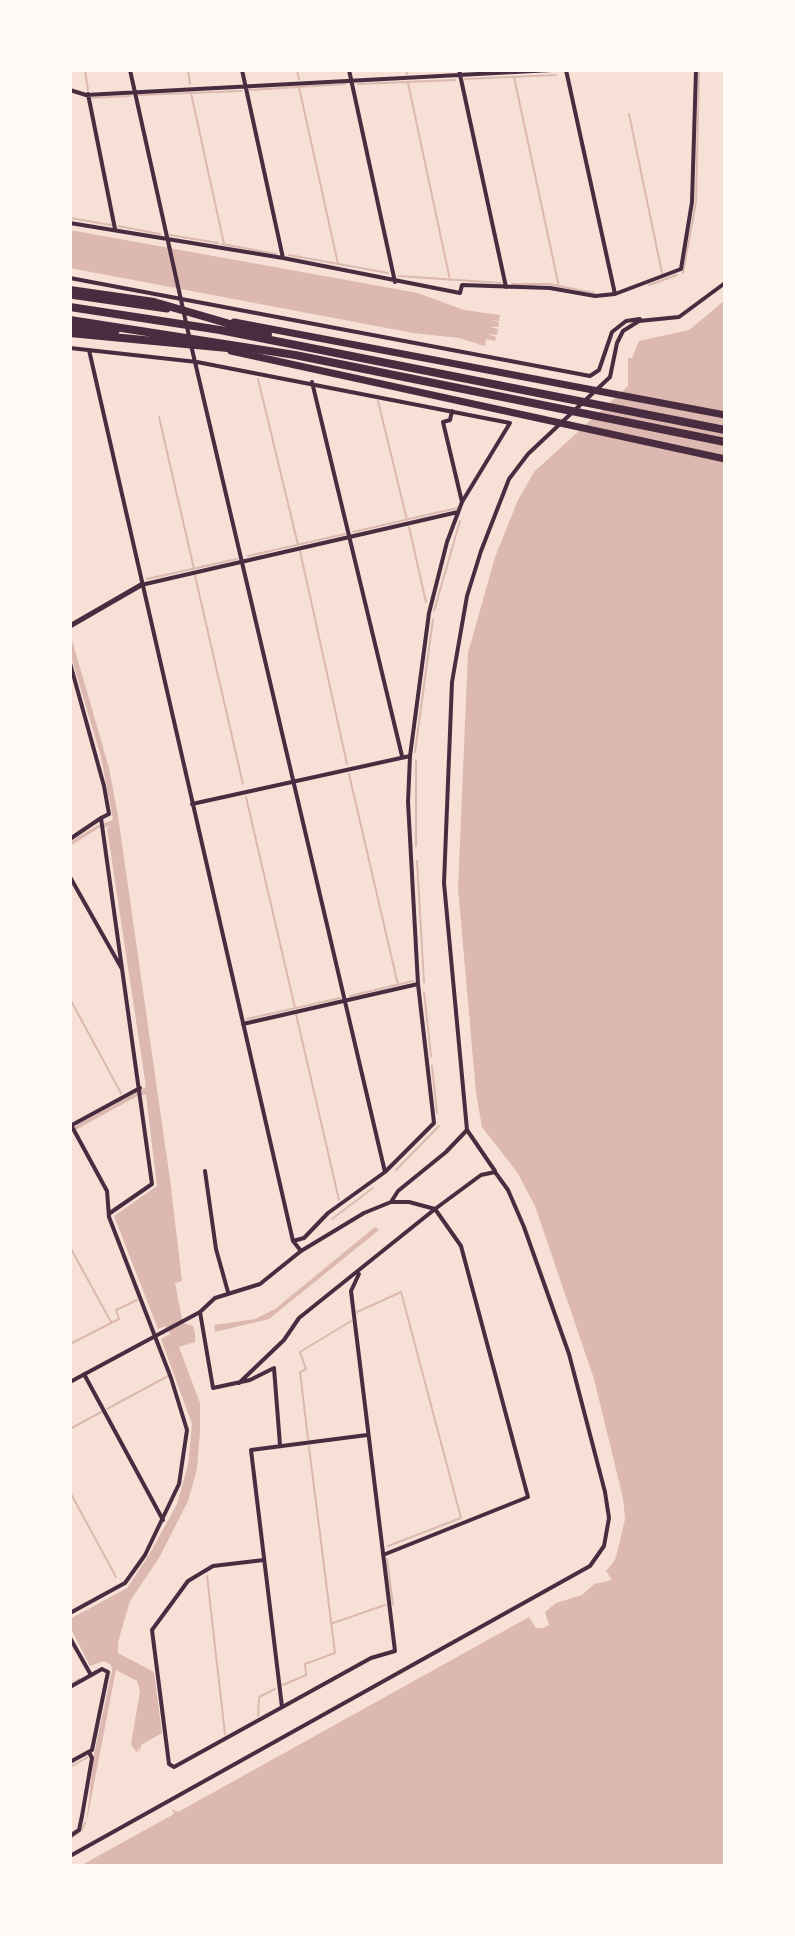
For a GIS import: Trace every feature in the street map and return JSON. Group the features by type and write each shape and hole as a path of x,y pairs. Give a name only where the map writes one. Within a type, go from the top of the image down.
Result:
{"highway":[{"path":"70,293 725,415"},
{"path":"70,293 154,302 208,315 300,346"},
{"path":"70,307 300,346 725,430"},
{"path":"70,323 190,342 725,459"},
{"path":"70,323 204,339 342,364 725,442"},
{"path":"70,333 243,350 342,364"}],"street":[{"path":"130,70 178,296 197,362 385,1172"},
{"path":"242,70 283,258"},
{"path":"349,70 395,282"},
{"path":"70,90 88,94 351,81 460,72 552,70"},
{"path":"566,70 615,294"},
{"path":"70,223 283,258 460,293 462,285 550,288 595,296 615,294 681,269 692,202 696,70"},
{"path":"460,72 506,287"},
{"path":"88,94 115,230"},
{"path":"70,278 590,376 599,370 612,332 634,318 647,321"},
{"path":"70,1856 590,1566 601,1555 609,1518 569,1354 524,1227 495,1172 467,1130 444,883 451,695 464,608 481,551 509,479 528,454 610,377 617,343 623,331 647,321 679,317 725,283"},
{"path":"70,348 197,362 510,423 462,502 433,590 410,756 408,802 418,984 434,1123 385,1172 328,1213 304,1238 293,1241"},
{"path":"89,350 293,1241 301,1251"},
{"path":"312,382 402,756"},
{"path":"452,411 450,420 443,422 462,502"},
{"path":"70,626 141,585 458,512"},
{"path":"70,663 109,814 101,823 70,839"},
{"path":"192,804 410,756"},
{"path":"101,823 152,1184 109,1214"},
{"path":"70,877 123,971"},
{"path":"243,1024 418,984"},
{"path":"70,1613 125,1583 164,1520 179,1484 187,1430 109,1214 107,1191 70,1125 140,1088"},
{"path":"391,1202 398,1191 446,1152 467,1130"},
{"path":"205,1171 216,1249 228,1292"},
{"path":"239,1383 284,1340 299,1318 435,1209 481,1175 495,1172"},
{"path":"70,1382 156,1338 185,1317 200,1312 215,1298 260,1284 301,1251 391,1202 409,1202 435,1209 461,1246 528,1497 382,1555"},
{"path":"264,1560 213,1566 188,1581 152,1630 169,1764 174,1767 371,1658 395,1651 351,1291 360,1271"},
{"path":"200,1312 213,1388 239,1383 274,1368 280,1445"},
{"path":"84,1374 164,1520"},
{"path":"282,1707 251,1450 367,1435"},
{"path":"70,1638 91,1675"},
{"path":"70,1687 102,1669 108,1672 89,1752 92,1758 79,1830 70,1836"},
{"path":"70,1762 89,1752"}],"shaded area":[{"path":"70,230 418,293 464,310 500,315 499,321 490,320 499,322 498,327 489,327 498,329 497,335 487,334 496,337 495,341 486,339 485,346 459,338 413,333 70,268"},
{"path":"725,300 725,1866 80,1866 174,1814 172,1809 178,1812 529,1617 536,1628 549,1625 545,1612 556,1603 582,1595 594,1584 612,1580 606,1571 615,1560 625,1519 623,1498 594,1379 535,1206 517,1172 482,1127 476,1093 458,888 468,653 495,557 518,500 534,472 628,386 628,358 632,358 639,341 689,330"},
{"path":"70,633 109,768 118,816 170,1179 182,1281 175,1283 183,1323 193,1326 195,1334 195,1342 179,1347 200,1403 197,1469 188,1501 159,1558 130,1601 118,1642 118,1653 154,1672 162,1733 141,1745 140,1752 138,1747 138,1753 134,1749 131,1744 140,1691 137,1681 116,1670 86,1825 94,1754 112,1670 111,1665 104,1661 90,1666 70,1627 70,1619 127,1588 149,1555 177,1504 188,1465 192,1424 161,1339 170,1334 165,1326 158,1329 114,1216 157,1186 146,1095 139,1095 70,1133 70,1129 146,1087 107,828 111,826 99,828 70,846 70,842 96,826 113,820 101,757 70,653"},
{"path":"375,1227 379,1230 269,1319 215,1332 214,1325 255,1319 275,1309"}],"waterway":[{"path":"85,70 88,90"},
{"path":"188,70 190,84"},
{"path":"297,70 299,79"},
{"path":"406,70 407,74"},
{"path":"683,273 696,202 699,73"},
{"path":"465,79 556,75"},
{"path":"514,77 559,287"},
{"path":"358,84 455,80"},
{"path":"408,83 450,280"},
{"path":"250,90 346,84"},
{"path":"299,87 338,264"},
{"path":"139,95 241,91"},
{"path":"191,93 224,244"},
{"path":"92,98 130,96"},
{"path":"629,114 662,273"},
{"path":"70,218 111,225"},
{"path":"118,226 160,234"},
{"path":"170,235 218,243"},
{"path":"222,244 276,254"},
{"path":"289,255 388,273"},
{"path":"649,285 677,275"},
{"path":"399,276 501,283"},
{"path":"512,284 549,284 594,293"},
{"path":"258,379 298,545"},
{"path":"378,401 407,520"},
{"path":"159,417 194,569"},
{"path":"353,532 457,508"},
{"path":"434,611 460,521"},
{"path":"409,527 426,602"},
{"path":"248,556 345,534"},
{"path":"300,551 347,764"},
{"path":"147,579 237,559"},
{"path":"195,576 243,784"},
{"path":"415,752 433,619"},
{"path":"416,760 416,846"},
{"path":"349,774 398,985"},
{"path":"246,797 295,1008"},
{"path":"417,861 424,982"},
{"path":"350,996 413,981"},
{"path":"424,992 431,1056"},
{"path":"247,1019 340,998"},
{"path":"70,999 121,1093"},
{"path":"296,1014 339,1200"},
{"path":"432,1066 437,1113"},
{"path":"396,1170 439,1126"},
{"path":"332,1219 373,1188"},
{"path":"70,1247 111,1322"},
{"path":"357,1312 401,1292 461,1518 388,1546"},
{"path":"70,1344 119,1319 116,1310 137,1300"},
{"path":"308,1439 300,1372 306,1369 300,1352 351,1321"},
{"path":"107,1409 168,1376"},
{"path":"70,1429 101,1412"},
{"path":"283,1685 306,1675 305,1664 335,1653 309,1447"},
{"path":"70,1492 116,1577"},
{"path":"387,1559 393,1605"},
{"path":"207,1576 225,1734"},
{"path":"333,1623 385,1605"},
{"path":"70,1685 79,1679"},
{"path":"258,1716 259,1697 275,1689"},
{"path":"70,1767 88,1757"},
{"path":"70,1839 82,1830 85,1823"}]}
